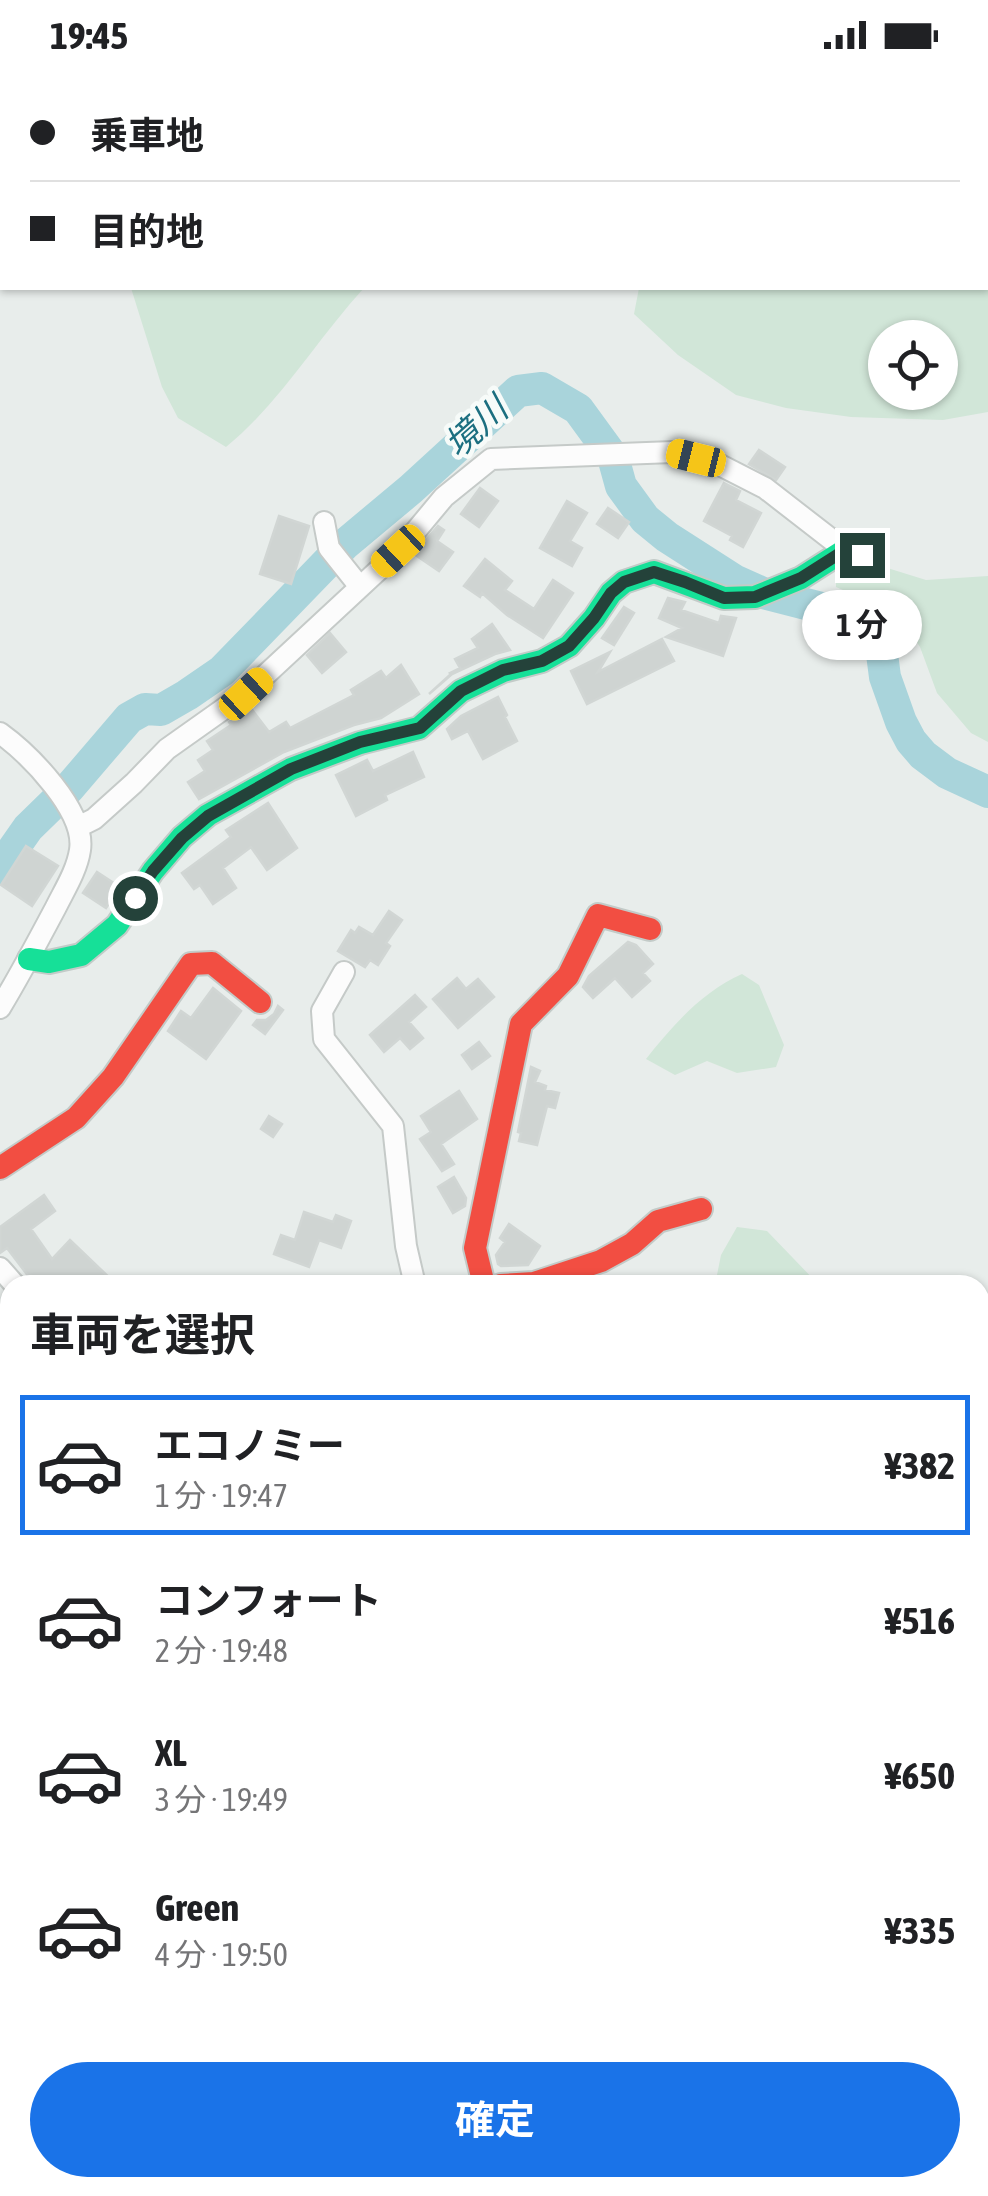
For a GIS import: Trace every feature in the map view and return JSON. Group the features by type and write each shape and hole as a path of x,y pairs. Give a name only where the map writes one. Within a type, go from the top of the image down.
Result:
{"main road":[{"path":"30,959 49,962 81,955 118,925 153,871 208,816 291,769 360,742 420,728 461,691 503,670 542,661 569,646 624,582 654,572 724,598 766,592 854,552"},
{"path":"482,1275 475,1248 520,1024 568,976 598,915 650,929"},
{"path":"0,1168 76,1118 113,1077 191,964 212,963 260,1002"},
{"path":"558,1275 601,1261 632,1244 658,1222 701,1209"}],"street":[{"path":"78,827 94,819 134,784 166,750 246,694 398,551 444,497 491,459 674,452 718,464 766,488 854,552"},
{"path":"324,522 334,555 360,587"},
{"path":"0,733 30,756 65,803 78,827 81,848 72,876 30,959 0,1008"},
{"path":"344,972 322,1011 324,1039 393,1126 406,1246 413,1275"}],"green space":[{"path":"132,290 362,290 264,410 226,447 178,418 162,387"},
{"path":"639,290 988,290 988,412 943,420 851,417 786,408 736,395 678,355 634,314"},
{"path":"852,557 926,580 988,576 988,742 971,733 937,693 920,647 898,614 836,587 836,568"},
{"path":"742,974 759,985 784,1045 776,1067 737,1073 707,1061 675,1075 646,1059 701,1000"},
{"path":"737,1227 767,1231 809,1275 717,1275 721,1255"}],"building":[{"path":"759,450 785,467 776,480 749,464"},
{"path":"724,483 740,491 736,500 761,513 743,547 730,540 732,536 704,521"},
{"path":"480,488 498,501 479,527 461,514"},
{"path":"567,501 587,513 570,541 582,548 572,566 540,548"},
{"path":"608,508 629,522 618,538 597,524"},
{"path":"279,516 309,526 291,584 260,574"},
{"path":"438,526 444,530 437,541 453,552 439,571 414,554"},
{"path":"485,559 512,581 505,590 534,609 553,580 573,593 543,638 482,593 480,597 464,586"},
{"path":"668,598 685,602 681,610 719,623 721,616 736,618 723,656 666,637 682,628 659,618"},
{"path":"624,607 634,613 614,645 602,638"},
{"path":"492,624 510,650 452,674 429,694 450,673 460,668 455,659 478,648 472,639"},
{"path":"330,633 346,652 322,673 307,655"},
{"path":"662,639 674,661 587,704 571,671 610,652 598,672"},
{"path":"401,665 419,694 381,718 284,752 199,799 188,782 205,771 198,760 213,750 207,741 250,707 269,732 286,722 290,728 354,695 351,690 381,671 386,678"},
{"path":"498,697 517,741 483,759 468,731 452,739 447,729 461,716"},
{"path":"413,752 424,777 385,795 387,800 356,816 336,775 367,760 373,771"},
{"path":"268,803 297,848 267,870 251,847 223,868 236,888 213,904 200,885 194,889 182,873 231,837 226,830"},
{"path":"26,846 58,866 32,906 1,885"},
{"path":"97,872 120,887 106,908 83,893"},
{"path":"389,911 402,920 386,943 390,946 378,965 370,960 365,967 338,951 351,930 355,933 359,927 373,935"},
{"path":"628,942 636,945 653,964 643,973 650,981 632,997 615,978 593,998 583,987 589,976"},
{"path":"457,978 466,989 478,979 494,997 458,1028 433,999"},
{"path":"213,988 241,1011 206,1059 168,1031 181,1011 191,1018"},
{"path":"415,995 426,1007 409,1022 423,1038 410,1049 400,1038 384,1052 370,1035"},
{"path":"278,1006 283,1010 265,1034 253,1025 274,1014"},
{"path":"479,1042 490,1056 472,1069 462,1055"},
{"path":"531,1067 540,1071 535,1082 546,1086 545,1090 559,1093 555,1108 547,1106 537,1145 519,1141 518,1132"},
{"path":"459,1091 477,1119 441,1144 454,1164 442,1171 420,1139 431,1132 421,1116"},
{"path":"269,1116 282,1124 273,1137 261,1129"},
{"path":"454,1177 466,1198 465,1206 453,1213 438,1187"},
{"path":"44,1195 55,1211 31,1229 52,1259 70,1240 107,1275 27,1275 7,1248 0,1253 0,1227"},
{"path":"304,1212 333,1222 336,1215 351,1221 341,1248 319,1240 309,1267 274,1254 281,1235 295,1240"},
{"path":"509,1224 540,1246 528,1265 498,1264 496,1255 505,1242 500,1238"}],"waterway":[{"name":"境川","path":"0,868 28,828 69,788 129,718 145,709 161,710 222,671 344,545 518,391 542,388 578,409 613,457 621,486 645,519 667,537 734,580 763,593 841,613 866,627 882,654 885,677 911,741 947,773 988,792"}],"traffic: fast":[{"path":"29,959 49,962 81,955 117,925 153,871 182,837 208,815 291,769 360,743 419,728 461,691 503,671 542,661 569,646 624,582 654,572 724,598 755,597 801,578 845,550"}],"traffic: jam":[{"path":"482,1275 475,1248 521,1024 568,976 598,915 650,929"},
{"path":"0,1168 76,1118 113,1077 191,964 212,963 260,1002"},
{"path":"558,1275 601,1261 632,1244 658,1221 701,1209"}],"route":[{"path":"135,898 182,838 208,816 291,769 360,742 420,728 461,691 503,670 542,661 569,646 624,582 654,572 724,598 755,597 801,578 845,550 862,555"}]}
